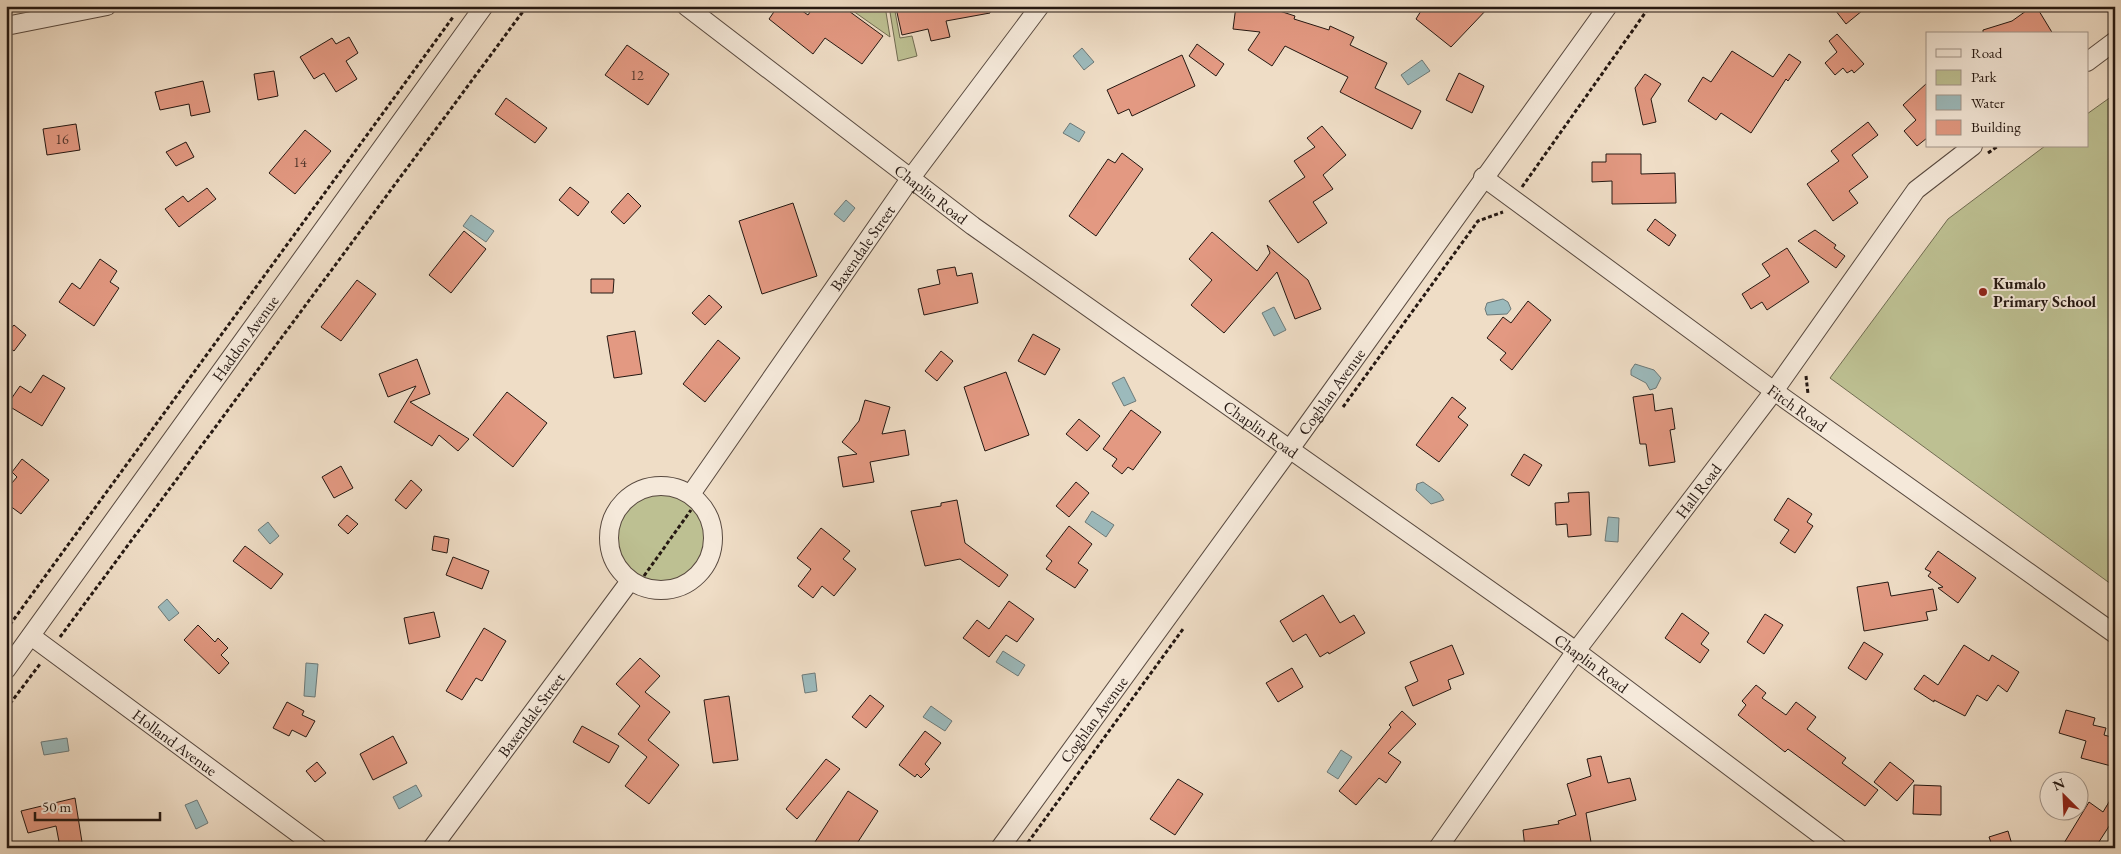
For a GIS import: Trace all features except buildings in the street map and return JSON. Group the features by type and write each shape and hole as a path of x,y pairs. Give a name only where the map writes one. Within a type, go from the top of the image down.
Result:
{"street":[{"path":"6,26 107,6"},
{"name":"Haddon Avenue","path":"6,670 484,6"},
{"name":"Chaplin Road","path":"686,6 973,226 1576,651 1838,848"},
{"name":"Baxendale Street","path":"695,498 910,179 1040,6"},
{"name":"Coghlan Avenue","path":"1000,848 1290,449 1608,6"},
{"path":"2088,61 2115,41"},
{"name":"Hall Road","path":"1438,848 1576,651 1774,391 1916,190 1978,152"},
{"name":"Fitch Road","path":"1484,177 1774,391 2115,634"},
{"path":"652,485 672,486 695,498 706,509 713,529 712,549 704,568 689,583 670,590 649,589 634,583 616,566 608,547 609,526 617,507 632,493 652,485"},
{"name":"Baxendale Street","path":"432,848 634,583"},
{"name":"Holland Avenue","path":"32,636 318,848"}],"path":[{"path":"6,709 527,6"},
{"path":"1340,412 1478,221 1502,213 1513,199 1650,6"},
{"path":"6,630 455,14"},
{"path":"1978,152 1991,148"},
{"path":"1806,371 1807,393 1815,398"},
{"path":"634,583 695,498"},
{"path":"1024,848 1188,621"}],"green space":[{"path":"846,6 885,6 890,37"},
{"path":"889,6 894,6 900,38 912,36 917,56 898,61"},
{"name":"Kumalo Primary School","path":"2115,94 2115,587 1830,378 1948,219 2042,148 2088,148 2088,113"},
{"path":"661,486 681,490 690,494 698,501 705,509 709,518 713,538 709,558 705,567 698,575 690,582 681,586 661,590 641,586 632,582 624,575 617,567 613,558 609,538 613,518 617,509 624,501 632,494 641,490"}],"water":[{"path":"1082,48 1094,62 1084,70 1073,56"},
{"path":"1422,60 1430,71 1408,85 1401,75"},
{"path":"1070,123 1085,132 1079,142 1063,133"},
{"path":"846,200 855,208 844,222 834,214"},
{"path":"471,215 494,231 486,242 463,226"},
{"path":"1503,299 1508,302 1511,309 1507,314 1487,315 1485,309 1487,303"},
{"path":"1274,307 1286,330 1274,336 1262,313"},
{"path":"1635,364 1654,370 1661,378 1656,388 1650,390 1646,383 1631,375 1631,370"},
{"path":"1124,377 1136,401 1124,406 1112,383"},
{"path":"1423,482 1440,494 1444,500 1431,504 1416,490 1417,484"},
{"path":"1092,511 1114,525 1106,537 1085,522"},
{"path":"1608,517 1619,518 1618,542 1605,541"},
{"path":"268,522 279,536 270,544 258,530"},
{"path":"167,599 179,613 169,621 158,607"},
{"path":"1003,651 1025,665 1018,676 996,662"},
{"path":"306,663 318,664 315,697 304,696"},
{"path":"815,673 817,691 805,693 802,675"},
{"path":"931,706 952,721 945,731 923,717"},
{"path":"67,738 69,751 44,755 41,742"},
{"path":"1341,750 1352,757 1338,779 1327,772"},
{"path":"416,785 422,796 399,809 393,797"},
{"path":"197,800 208,823 196,829 185,805"}],"place":[{"name":"Kumalo Primary School","path":"1983,292"}]}
